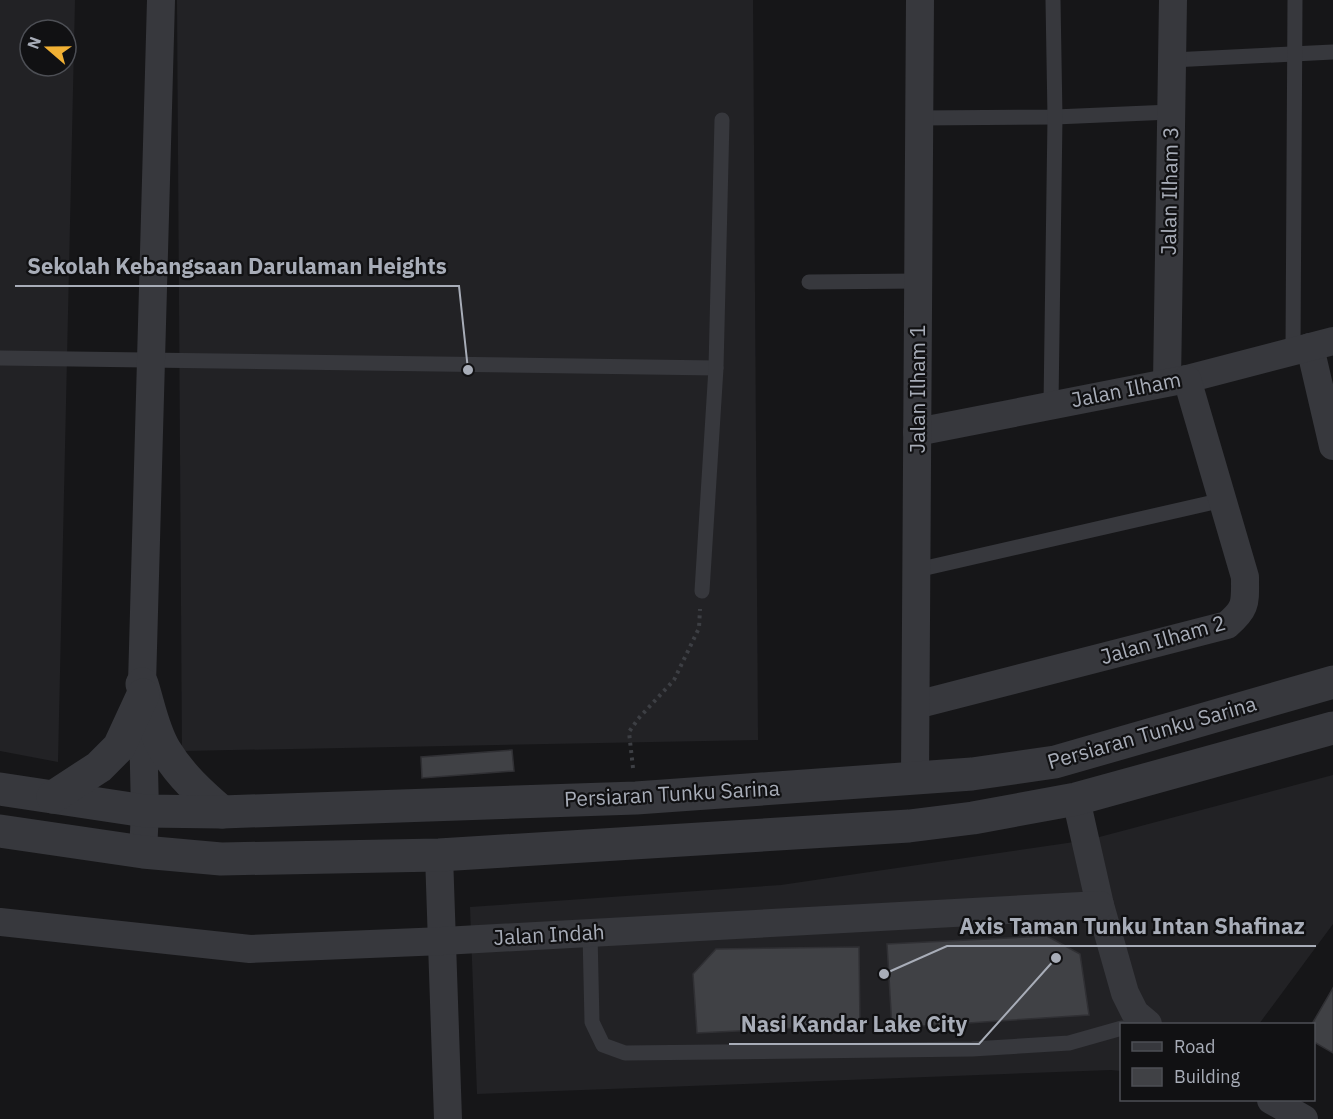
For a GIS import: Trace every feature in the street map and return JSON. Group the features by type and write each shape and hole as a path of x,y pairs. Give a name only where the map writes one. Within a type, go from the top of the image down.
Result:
{"street":[{"path":"143,852 145,811 143,690 150,358 161,0"},
{"name":"Jalan Ilham 1","path":"915,778 920,0"},
{"name":"Jalan Ilham 3","path":"1173,0 1171,112 1177,380"},
{"path":"1312,347 1333,446"},
{"name":"Jalan Ilham","path":"917,432 1177,380 1312,347"},
{"name":"Jalan Ilham 2","path":"916,705 1227,625 1241,614 1245,601 1245,578 1223,500 1177,380"},
{"name":"Persiaran Tunku Sarina","path":"0,789 145,811 222,812 636,798 972,774 1055,762 1333,681"},
{"path":"52,797 99,767 119,747 143,690"},
{"path":"143,690 154,727 165,750 197,790 222,812"},
{"path":"0,831 143,852 221,859 440,855 909,826 973,818 1076,800 1333,728"},
{"path":"1076,800 1100,905 1125,993 1135,1013 1137,1023"},
{"path":"440,855 448,1119"},
{"name":"Jalan Indah","path":"0,922 250,949 443,941 1100,905"},
{"path":"1273,1101 1304,1119"}],"lane":[{"path":"1051,405 1053,0"},
{"path":"1295,0 1294,54 1312,347"},
{"path":"1172,60 1333,52"},
{"path":"919,118 1054,117 1171,112"},
{"path":"702,591 716,368 722,120"},
{"path":"809,282 919,281"},
{"path":"0,358 150,358 716,368"},
{"path":"917,570 1223,500"},
{"path":"590,933 592,1022 603,1045 625,1053 972,1049 1069,1042 1120,1029"}],"path":[{"path":"636,798 629,732 674,680 699,628 702,591"}],"shaded area":[{"path":"0,0 75,0 75,18 18,18 18,78 73,78 58,762 0,751"},
{"path":"177,0 753,0 758,740 182,751"},
{"path":"1333,775 1333,924 1260,1023 1120,1023 1120,1071 477,1094 470,907 781,885 1088,840"}],"building":[{"path":"512,750 514,771 422,778 421,757"},
{"path":"1047,936 1080,954 1089,1015 892,1028 887,944"},
{"path":"859,947 860,1025 697,1033 693,974 716,949"},
{"path":"1333,988 1333,1053 1315,1043 1315,1023 1313,1023"}],"place":[{"name":"Sekolah Kebangsaan Darulaman Heights","path":"468,370"},
{"name":"Nasi Kandar Lake City","path":"1056,958"},
{"name":"Axis Taman Tunku Intan Shafinaz","path":"884,974"}]}
